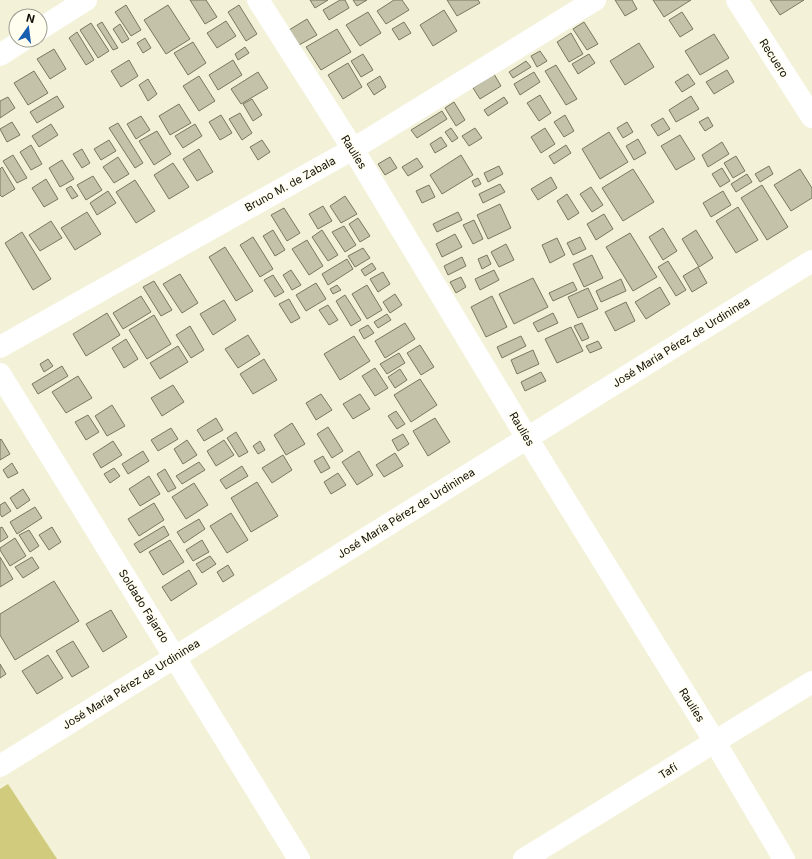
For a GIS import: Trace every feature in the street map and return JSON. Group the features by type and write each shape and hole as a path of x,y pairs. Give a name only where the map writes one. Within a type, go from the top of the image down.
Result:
{"street":[{"path":"48,24 86,0"},
{"name":"Raulíes","path":"258,0 352,149 527,438 715,742 784,859"},
{"name":"Bruno M. de Zabala","path":"0,347 352,149 595,0"},
{"name":"Recuero","path":"737,0 812,117"},
{"path":"0,55 11,48"},
{"name":"José María Pérez de Urdininea","path":"0,766 812,261"},
{"name":"Soldado Fajardo","path":"0,374 299,859"},
{"name":"Tafí","path":"524,859 812,682"}],"shaded area":[{"path":"8,784 57,859 0,859 0,789"}],"building":[{"path":"190,0 206,0 217,17 205,24"},
{"path":"310,0 328,0 315,8"},
{"path":"340,0 345,0 349,8 329,20 323,10"},
{"path":"353,0 367,0 357,6"},
{"path":"394,0 402,0 409,10 386,24 377,11"},
{"path":"447,0 478,0 480,3 457,16"},
{"path":"615,0 632,0 637,9 625,16"},
{"path":"653,0 691,0 664,17"},
{"path":"770,0 804,0 780,15"},
{"path":"126,5 141,30 131,36 115,12"},
{"path":"168,5 190,39 166,54 144,20"},
{"path":"239,5 257,34 246,41 228,12"},
{"path":"444,10 457,31 433,46 420,25"},
{"path":"368,12 381,33 360,46 346,25"},
{"path":"682,12 693,29 680,37 669,20"},
{"path":"307,19 317,35 299,45 289,30"},
{"path":"226,21 236,36 217,48 207,33"},
{"path":"102,22 118,48 113,50 97,25"},
{"path":"404,22 411,33 399,40 392,29"},
{"path":"584,22 598,44 587,50 573,29"},
{"path":"91,23 109,51 98,58 80,30"},
{"path":"120,24 129,39 122,43 113,29"},
{"path":"337,29 351,52 321,70 306,47"},
{"path":"77,32 94,60 86,65 69,38"},
{"path":"571,33 583,54 569,62 557,42"},
{"path":"714,34 729,58 700,75 685,51"},
{"path":"145,38 151,48 143,53 137,43"},
{"path":"193,42 206,63 188,75 174,53"},
{"path":"639,43 654,67 625,85 610,61"},
{"path":"245,47 249,53 238,60 235,54"},
{"path":"54,49 66,69 50,79 37,59"},
{"path":"540,51 547,61 537,67 531,56"},
{"path":"363,54 373,70 361,77 351,61"},
{"path":"589,54 595,63 578,74 572,64"},
{"path":"129,60 138,76 121,87 111,71"},
{"path":"233,60 242,75 218,90 209,75"},
{"path":"526,61 531,67 513,78 509,72"},
{"path":"348,63 362,87 343,99 328,75"},
{"path":"556,65 577,99 566,105 545,71"},
{"path":"727,70 734,82 714,94 706,82"},
{"path":"34,71 48,93 28,105 14,83"},
{"path":"258,72 268,88 241,104 231,89"},
{"path":"534,72 540,82 520,95 514,84"},
{"path":"494,74 501,86 480,99 473,88"},
{"path":"688,74 695,84 682,92 675,82"},
{"path":"199,76 215,101 199,111 183,86"},
{"path":"380,76 386,87 374,95 367,84"},
{"path":"148,79 157,94 148,101 139,85"},
{"path":"540,95 551,113 539,121 527,103"},
{"path":"57,96 64,107 37,123 30,112"},
{"path":"691,96 699,109 676,122 669,110"},
{"path":"8,97 15,108 0,118 0,101"},
{"path":"504,97 508,103 488,116 484,110"},
{"path":"252,99 262,115 253,121 243,104"},
{"path":"454,102 465,120 456,126 445,108"},
{"path":"179,104 191,123 170,135 159,116"},
{"path":"442,111 447,119 417,138 411,130"},
{"path":"240,113 252,133 242,140 229,119"},
{"path":"221,115 232,133 220,140 209,122"},
{"path":"565,115 574,131 564,137 554,122"},
{"path":"141,116 150,130 136,139 127,124"},
{"path":"708,117 713,126 705,131 699,122"},
{"path":"663,118 670,129 658,136 651,125"},
{"path":"12,122 20,135 7,142 0,129"},
{"path":"627,122 633,132 623,138 617,128"},
{"path":"118,123 143,163 135,168 109,128"},
{"path":"51,124 58,135 39,147 32,136"},
{"path":"195,124 202,136 183,148 175,136"},
{"path":"451,128 458,138 452,142 445,132"},
{"path":"475,128 482,138 469,146 462,136"},
{"path":"545,128 555,144 541,153 531,137"},
{"path":"157,131 171,154 154,165 139,141"},
{"path":"609,132 628,162 600,179 582,149"},
{"path":"680,135 695,159 676,170 661,146"},
{"path":"441,137 447,146 435,153 430,144"},
{"path":"638,139 646,153 634,160 626,146"},
{"path":"109,140 116,151 101,160 94,149"},
{"path":"262,140 270,152 258,160 250,147"},
{"path":"722,142 729,154 708,167 702,155"},
{"path":"31,145 42,164 31,170 20,152"},
{"path":"566,145 571,153 554,164 549,156"},
{"path":"82,149 90,163 82,168 73,154"},
{"path":"199,149 213,172 197,181 183,159"},
{"path":"13,155 27,178 17,183 3,161"},
{"path":"461,155 473,175 442,194 430,175"},
{"path":"736,156 745,171 733,178 724,163"},
{"path":"118,157 129,174 114,183 103,167"},
{"path":"390,157 397,168 385,175 378,164"},
{"path":"417,158 423,167 408,176 402,167"},
{"path":"62,160 74,179 60,187 49,168"},
{"path":"173,163 189,187 169,199 154,175"},
{"path":"499,166 503,174 488,182 484,173"},
{"path":"769,166 773,174 760,182 755,174"},
{"path":"2,167 15,189 2,197 0,195 0,169"},
{"path":"722,168 730,181 720,187 712,174"},
{"path":"633,169 654,202 623,221 602,188"},
{"path":"800,169 812,188 812,198 791,211 774,185"},
{"path":"747,174 752,182 736,192 731,184"},
{"path":"93,176 102,190 86,200 77,185"},
{"path":"551,177 557,188 538,200 531,189"},
{"path":"478,178 481,184 475,187 472,181"},
{"path":"46,179 58,199 44,207 32,188"},
{"path":"135,180 155,211 136,223 116,192"},
{"path":"500,184 505,192 483,203 479,194"},
{"path":"429,185 435,197 422,203 416,191"},
{"path":"762,185 788,227 767,240 741,198"},
{"path":"71,186 78,196 72,199 66,189"},
{"path":"591,187 603,205 592,212 580,194"},
{"path":"108,191 116,203 97,215 90,203"},
{"path":"723,191 731,205 711,217 703,203"},
{"path":"567,194 579,213 568,220 557,201"},
{"path":"345,196 357,214 341,223 330,206"},
{"path":"500,204 511,228 488,239 477,215"},
{"path":"323,206 332,221 318,229 309,214"},
{"path":"738,207 758,240 736,253 716,221"},
{"path":"284,208 300,233 287,241 271,215"},
{"path":"87,212 101,234 75,250 61,228"},
{"path":"458,212 462,220 437,232 433,224"},
{"path":"604,214 613,229 596,240 587,224"},
{"path":"358,218 370,236 360,242 349,224"},
{"path":"474,220 483,239 473,244 463,225"},
{"path":"51,221 62,238 40,251 29,235"},
{"path":"344,226 356,245 345,252 332,232"},
{"path":"663,228 677,251 663,260 649,237"},
{"path":"273,230 285,250 275,256 263,236"},
{"path":"322,230 338,255 328,261 312,237"},
{"path":"696,230 713,258 699,267 682,239"},
{"path":"22,232 51,279 33,290 5,243"},
{"path":"630,233 657,277 633,291 606,247"},
{"path":"455,234 462,247 442,257 436,244"},
{"path":"253,237 273,269 260,277 240,245"},
{"path":"580,237 586,249 573,255 567,243"},
{"path":"557,238 565,255 550,263 542,245"},
{"path":"307,240 323,266 309,275 292,249"},
{"path":"506,244 514,260 499,267 491,252"},
{"path":"225,247 253,291 236,301 209,257"},
{"path":"363,248 370,258 355,267 348,256"},
{"path":"487,255 491,264 482,269 478,259"},
{"path":"592,255 603,278 584,287 573,264"},
{"path":"462,257 466,266 448,275 444,266"},
{"path":"347,259 353,269 328,285 322,274"},
{"path":"668,261 686,290 676,296 658,267"},
{"path":"372,263 376,269 365,276 361,270"},
{"path":"698,267 707,283 692,292 683,276"},
{"path":"291,270 301,285 292,290 283,275"},
{"path":"494,270 499,280 480,290 475,279"},
{"path":"383,272 390,284 378,292 370,279"},
{"path":"180,274 198,303 182,313 163,284"},
{"path":"273,275 284,292 275,297 264,280"},
{"path":"461,277 466,287 456,293 450,282"},
{"path":"533,278 548,307 514,324 499,294"},
{"path":"621,279 626,291 601,302 596,291"},
{"path":"154,281 172,310 161,316 143,287"},
{"path":"573,282 577,290 553,301 549,293"},
{"path":"316,283 326,299 306,311 296,295"},
{"path":"337,285 341,290 333,294 330,289"},
{"path":"367,285 382,310 367,319 352,294"},
{"path":"660,287 670,304 646,319 635,302"},
{"path":"588,288 598,309 578,318 568,297"},
{"path":"395,294 402,305 390,313 383,302"},
{"path":"345,295 361,320 351,326 336,301"},
{"path":"141,296 151,312 123,329 113,313"},
{"path":"492,296 507,327 486,337 471,307"},
{"path":"289,299 300,318 291,323 279,304"},
{"path":"224,300 236,320 213,335 200,314"},
{"path":"626,302 635,321 615,331 605,312"},
{"path":"328,305 338,320 329,325 319,310"},
{"path":"107,313 120,335 86,356 73,334"},
{"path":"553,313 558,323 538,332 533,323"},
{"path":"387,314 391,320 378,328 374,322"},
{"path":"154,315 171,344 147,359 129,330"},
{"path":"405,323 415,339 385,358 375,341"},
{"path":"582,323 589,338 582,341 574,326"},
{"path":"368,325 374,333 364,339 359,330"},
{"path":"190,326 204,350 191,358 176,335"},
{"path":"571,327 583,351 557,363 545,339"},
{"path":"248,335 260,354 238,368 225,349"},
{"path":"354,336 370,361 340,380 324,354"},
{"path":"521,336 526,346 502,358 497,347"},
{"path":"126,339 138,359 124,368 112,348"},
{"path":"598,341 602,348 590,353 586,346"},
{"path":"420,345 434,367 421,375 407,353"},
{"path":"178,346 188,362 160,379 150,363"},
{"path":"533,350 539,364 517,374 511,360"},
{"path":"399,353 405,363 387,374 380,364"},
{"path":"48,359 53,366 44,372 40,364"},
{"path":"264,359 277,380 253,394 240,374"},
{"path":"62,366 68,376 38,394 32,384"},
{"path":"375,368 388,388 375,396 362,376"},
{"path":"400,369 407,380 395,388 388,377"},
{"path":"541,372 546,381 525,391 521,382"},
{"path":"78,376 92,398 66,413 52,392"},
{"path":"420,379 437,405 411,422 394,395"},
{"path":"173,385 184,402 162,416 151,398"},
{"path":"321,394 332,410 316,420 306,403"},
{"path":"360,394 370,409 353,419 343,404"},
{"path":"112,405 125,426 107,436 95,416"},
{"path":"396,411 405,424 397,429 388,416"},
{"path":"88,415 99,432 86,440 75,422"},
{"path":"216,418 223,430 204,441 197,430"},
{"path":"435,418 450,442 428,456 413,431"},
{"path":"292,423 305,444 286,455 274,435"},
{"path":"328,427 343,451 332,458 317,434"},
{"path":"171,428 178,439 158,451 151,440"},
{"path":"236,432 248,452 239,457 227,438"},
{"path":"403,434 409,444 398,451 392,440"},
{"path":"1,439 10,454 0,460 0,440"},
{"path":"187,440 197,455 183,464 174,449"},
{"path":"224,440 234,455 216,466 207,451"},
{"path":"113,441 122,455 101,468 93,454"},
{"path":"260,441 265,450 258,454 253,446"},
{"path":"143,451 149,461 128,474 122,464"},
{"path":"359,451 373,475 357,485 342,462"},
{"path":"395,453 403,466 384,477 376,465"},
{"path":"283,455 292,470 272,483 262,468"},
{"path":"323,456 330,468 321,473 314,461"},
{"path":"199,462 205,470 182,484 176,476"},
{"path":"12,463 18,473 8,478 3,470"},
{"path":"242,466 248,476 226,489 220,480"},
{"path":"114,468 120,476 110,483 104,474"},
{"path":"165,469 176,488 168,492 157,474"},
{"path":"338,473 346,485 331,494 324,482"},
{"path":"149,476 160,494 140,506 129,489"},
{"path":"257,482 278,516 251,532 231,498"},
{"path":"194,483 208,505 186,519 172,497"},
{"path":"23,489 30,500 17,509 10,498"},
{"path":"5,502 11,511 2,517 0,514 0,505"},
{"path":"154,503 164,520 139,536 128,519"},
{"path":"35,507 42,518 17,534 10,522"},
{"path":"231,513 248,540 227,553 210,526"},
{"path":"199,519 205,529 184,543 177,532"},
{"path":"164,526 169,535 140,553 134,544"},
{"path":"2,527 8,537 0,542 0,528"},
{"path":"52,527 61,542 49,550 39,535"},
{"path":"29,530 39,546 30,552 19,535"},
{"path":"15,538 26,556 10,566 0,548"},
{"path":"170,540 184,562 163,575 149,552"},
{"path":"202,540 209,552 193,561 186,550"},
{"path":"210,556 216,564 202,573 196,564"},
{"path":"0,557 13,579 0,587"},
{"path":"32,557 39,568 23,578 15,567"},
{"path":"228,565 234,575 223,582 217,572"},
{"path":"189,570 197,584 171,601 162,587"},
{"path":"54,581 79,621 15,660 0,635 0,614"},
{"path":"111,610 127,637 103,652 86,624"},
{"path":"73,641 89,667 72,677 56,651"},
{"path":"48,655 63,678 37,694 22,671"},
{"path":"0,664 6,674 0,678"}]}
